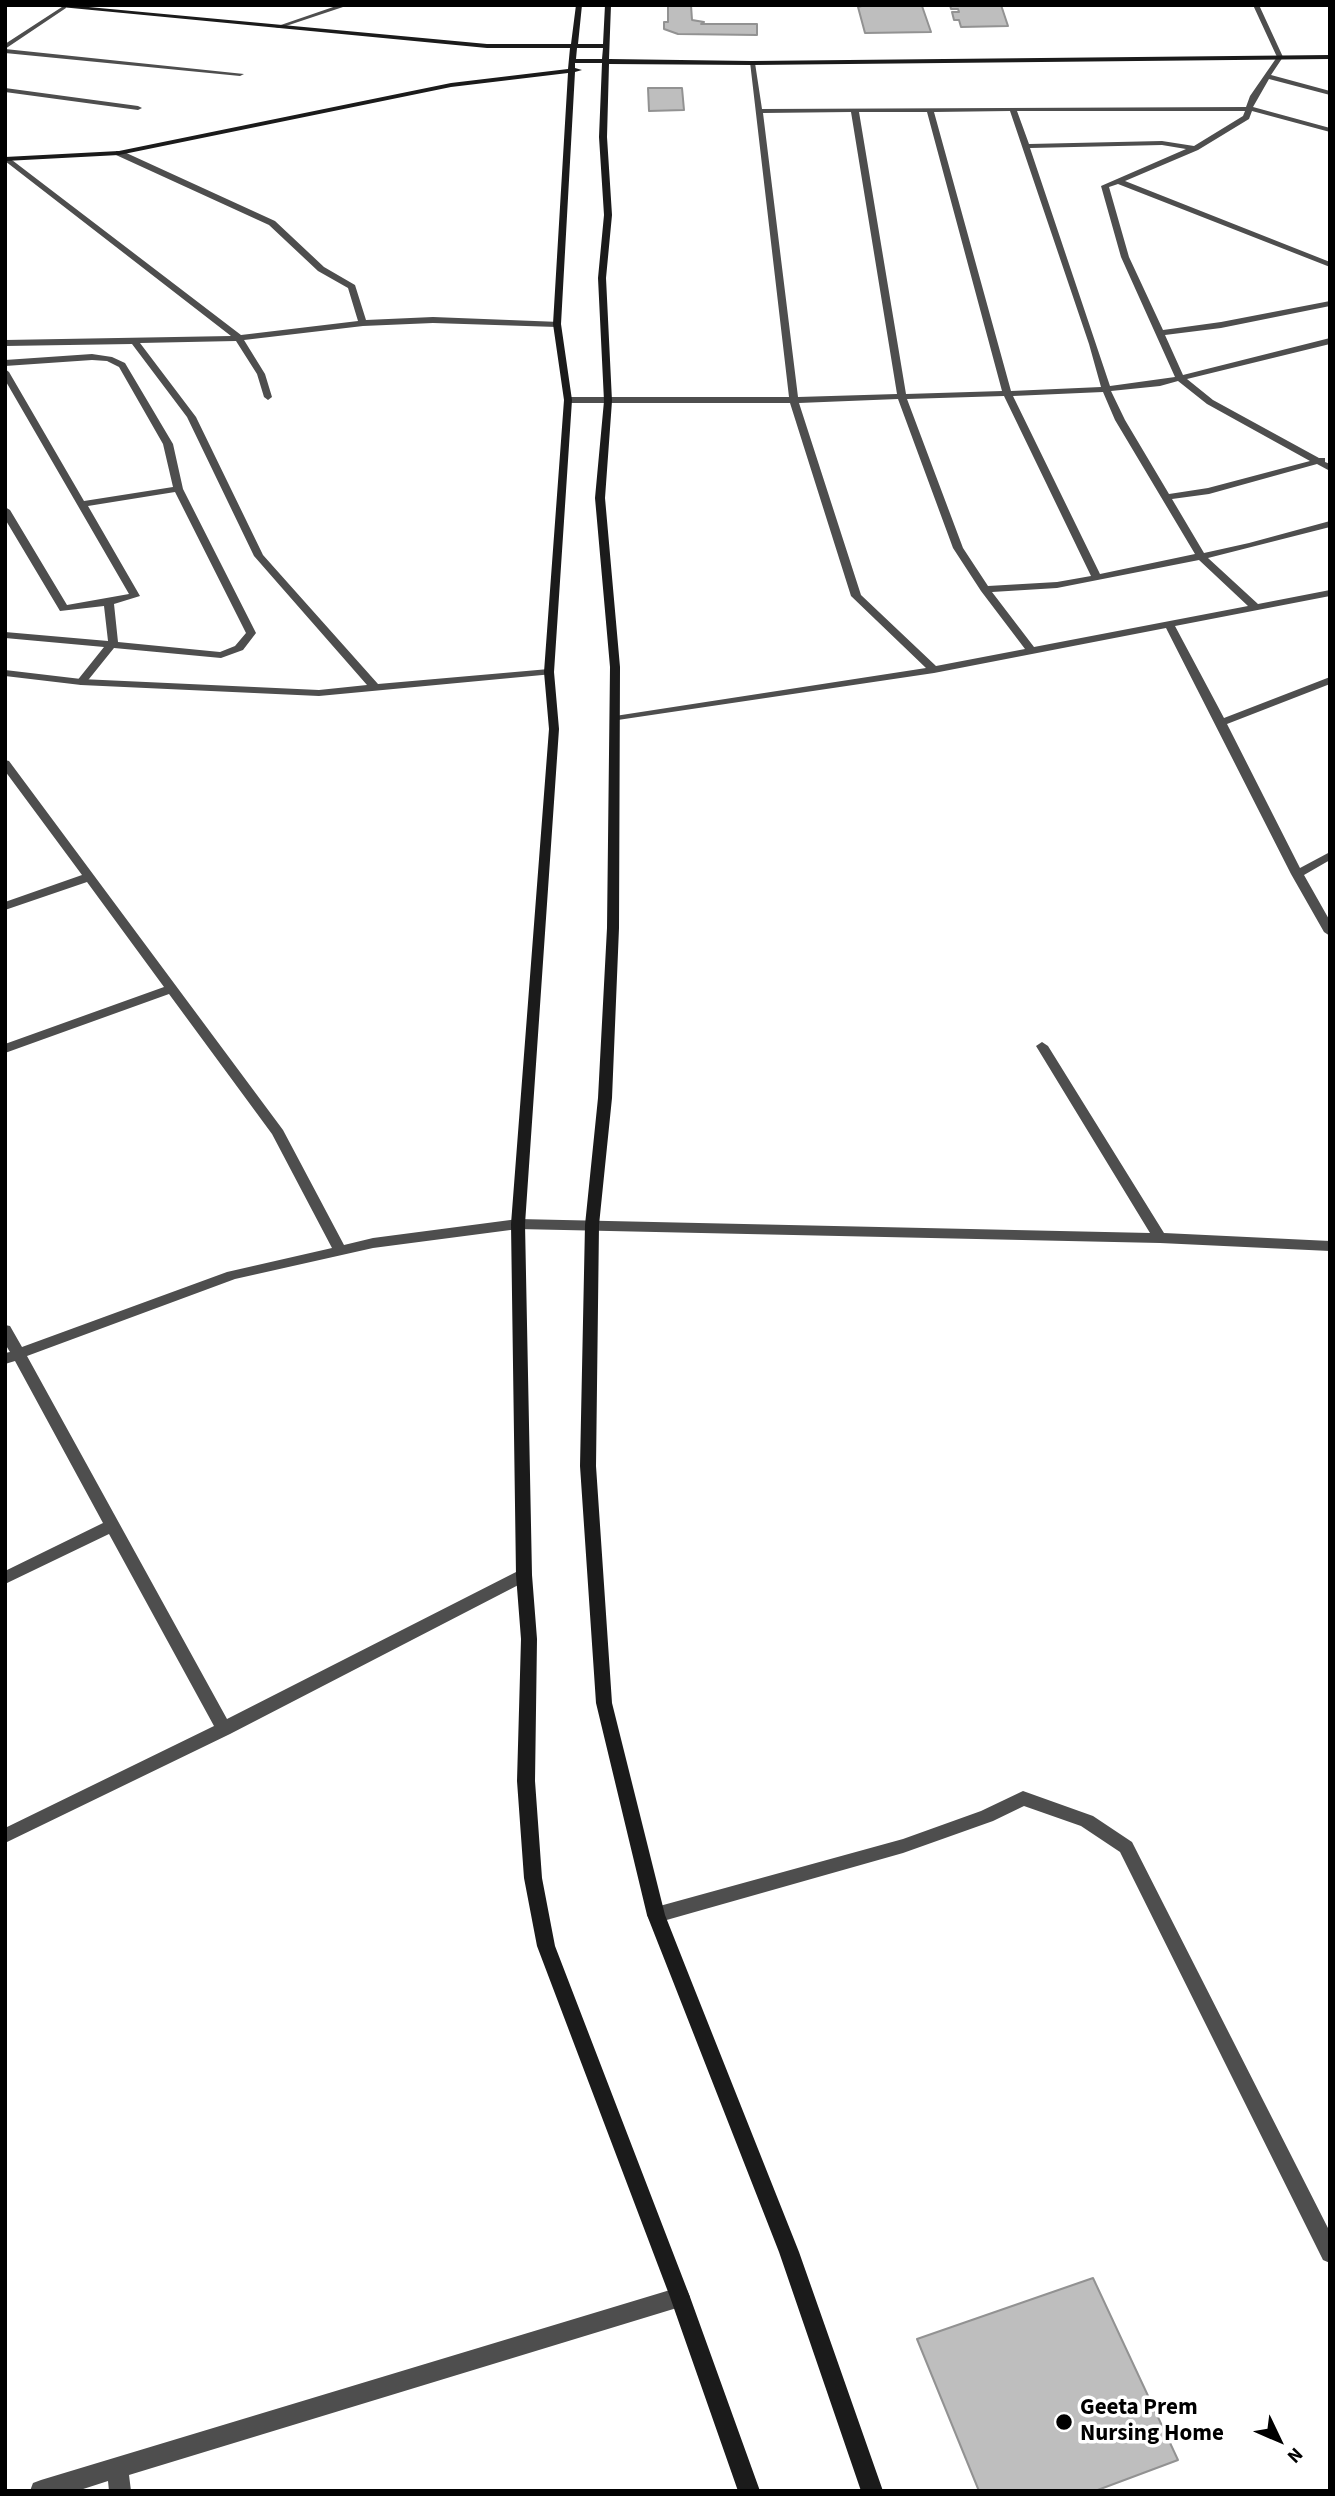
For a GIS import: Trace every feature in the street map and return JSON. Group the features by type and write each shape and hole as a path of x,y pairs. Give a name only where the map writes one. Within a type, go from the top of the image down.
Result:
{"street":[{"path":"43,5 487,46 573,57 1278,53 1330,57"},
{"path":"278,27 346,5"},
{"path":"579,5 573,57 557,324 568,400 549,672 554,729 518,1224 524,1575 528,1639 526,1781 533,1878 546,1946 680,2297 749,2491"},
{"path":"608,5 603,137 608,215 603,278 608,401 600,498 615,667 613,928 605,1098 592,1226 588,1466 604,1703 656,1915 789,2252 872,2491"},
{"path":"1256,5 1278,53"},
{"path":"5,49 64,7"},
{"path":"5,49 240,74"},
{"path":"7,159 119,153 451,85 573,57 752,63 1330,50"},
{"path":"1278,53 1254,96 1246,117 1195,148 1105,186 1125,257 1180,378 1210,402 1330,468"},
{"path":"752,63 794,400 856,596 934,670"},
{"path":"1267,76 1330,93"},
{"path":"5,90 138,108"},
{"path":"1013,109 1028,146 1033,169 1106,389 1146,467 1201,556 1255,607"},
{"path":"760,111 1251,109 1330,130"},
{"path":"930,111 1007,393 1097,578"},
{"path":"855,112 902,397 958,548 1031,650"},
{"path":"1028,146 1162,143 1195,148"},
{"path":"119,153 272,223 321,269 352,287 363,323"},
{"path":"7,159 239,338 261,374 268,397"},
{"path":"1118,181 1330,265"},
{"path":"1160,333 1221,325 1330,303"},
{"path":"5,343 239,338 363,323 433,320 557,324"},
{"path":"134,341 191,417 258,556 376,689"},
{"path":"568,400 794,400 1106,389 1180,378 1330,341"},
{"path":"5,363 92,357 109,359 122,365 168,444 178,489 251,633 239,648 221,655 5,635"},
{"path":"5,372 10,390 135,596 64,609 5,510"},
{"path":"1167,497 1209,491 1330,457"},
{"path":"82,505 178,489"},
{"path":"985,589 1057,585 1097,578 1250,546 1330,524"},
{"path":"615,719 934,670 1330,593"},
{"path":"81,682 113,643 109,602"},
{"path":"1170,624 1297,874 1330,932"},
{"path":"5,673 81,682 319,693 549,672"},
{"path":"1221,723 1330,680"},
{"path":"6,765 278,1133 340,1250"},
{"path":"1297,874 1330,855"},
{"path":"5,906 89,877"},
{"path":"5,1049 172,989"},
{"path":"1042,1046 1160,1238"},
{"path":"12,1356 232,1275 373,1242 518,1224 1160,1238 1330,1245"},
{"path":"5,1330 12,1356 112,1525 224,1729"},
{"path":"5,1578 112,1525"},
{"path":"5,1836 224,1729 524,1575"},
{"path":"656,1915 903,1846 987,1815 1023,1798 1087,1821 1126,1847 1330,2253"},
{"path":"41,2491 680,2297"},
{"path":"117,2468 120,2491"}],"building":[{"path":"668,5 691,5 692,20 704,22 701,24 757,24 757,35 678,34 664,29 664,22 668,22"},
{"path":"950,5 1001,5 1008,26 961,27 959,20 954,20 952,12 959,12 958,9 951,9"},
{"path":"922,6 931,32 865,33 858,7"},
{"path":"648,88 682,88 684,110 649,111"},
{"path":"1093,2278 1178,2460 1095,2491 979,2491 917,2339"}],"place":[{"name":"Geeta Prem Nursing Home","path":"1064,2422"}]}
